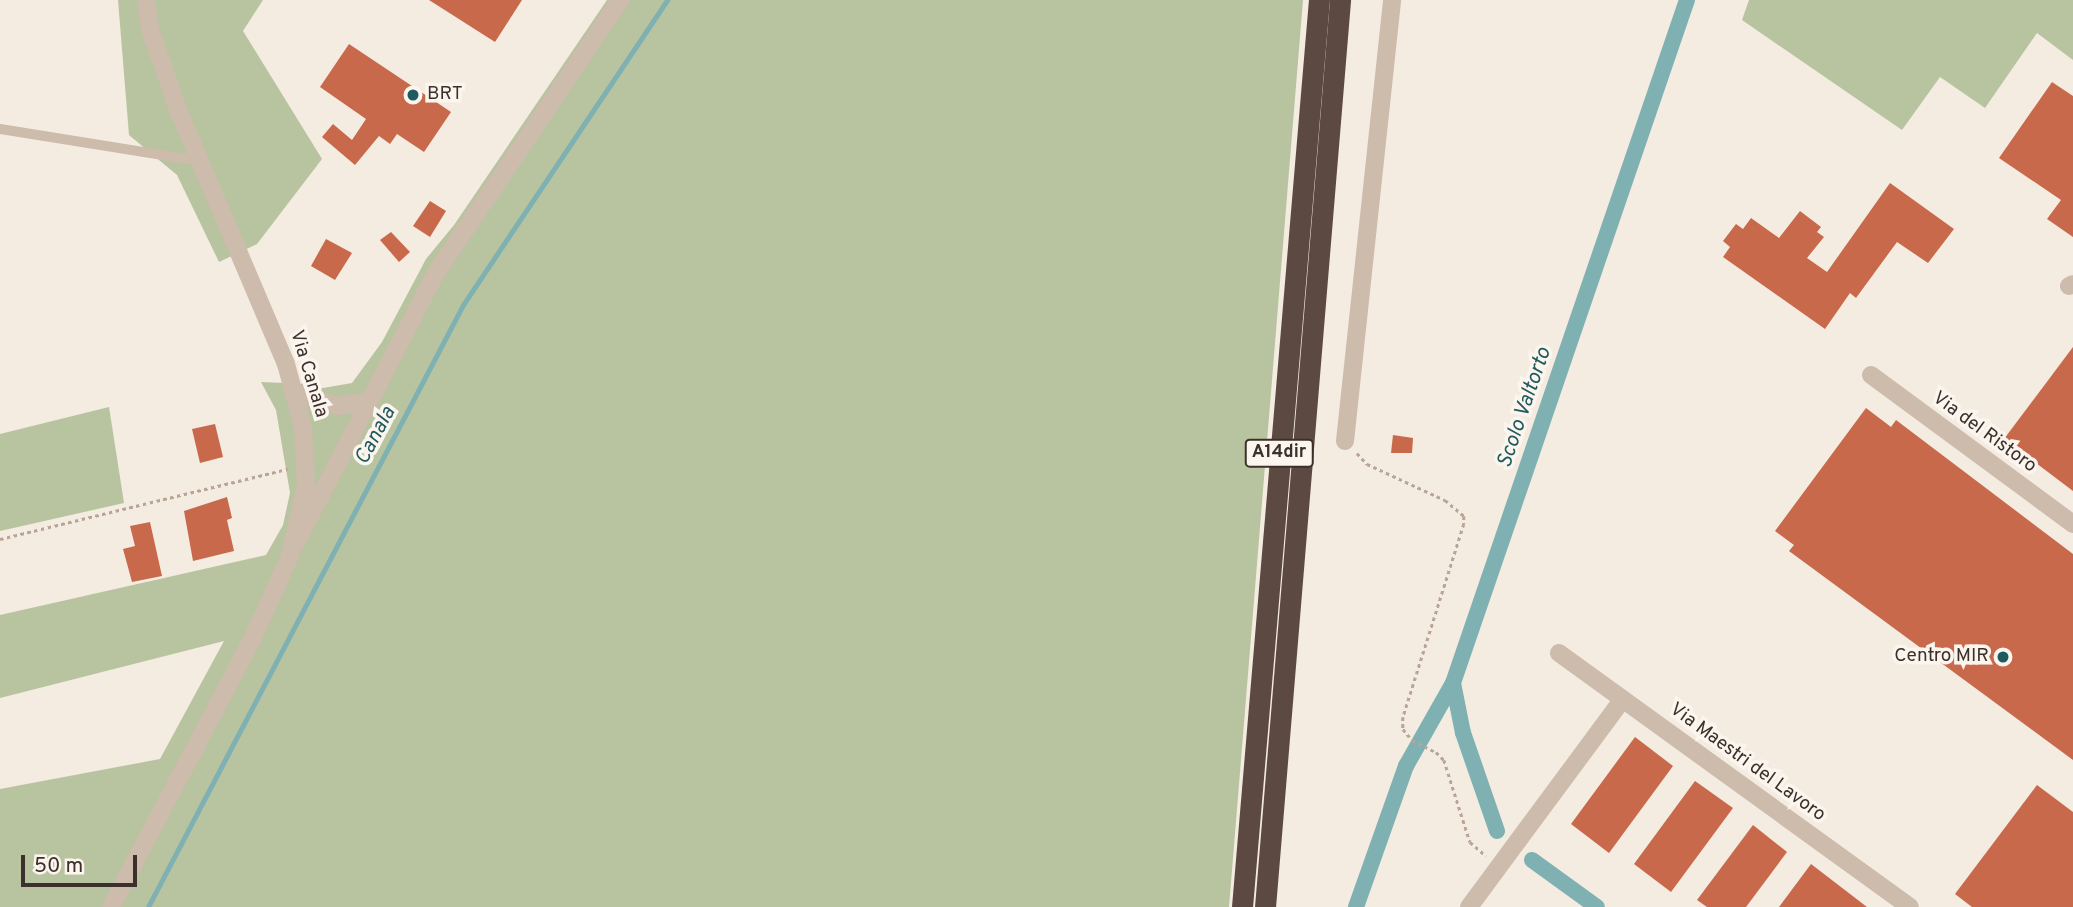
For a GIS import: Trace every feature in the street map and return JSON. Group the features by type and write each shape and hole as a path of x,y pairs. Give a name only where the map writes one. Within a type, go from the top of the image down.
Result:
{"highway":[{"name":"A14dir","path":"1242,907 1319,0"},
{"name":"A14dir","path":"1265,907 1340,0"}],"street":[{"name":"Via Canala","path":"111,907 251,640 290,556 306,485 303,428 286,364 179,112 150,29 146,0"},
{"path":"290,556 367,402 436,273 620,0"},
{"path":"1345,441 1392,0"},
{"name":"Via del Ristoro","path":"1871,375 2073,524"},
{"path":"294,392 338,407 367,402"},
{"name":"Via Maestri del Lavoro","path":"1559,653 1910,907"},
{"path":"1469,907 1622,700"}],"lane":[{"path":"0,129 201,161"}],"path":[{"path":"1345,441 1367,464 1445,500 1464,516 1464,524 1403,718 1404,729 1412,740 1444,761 1470,842 1498,867"},
{"path":"0,538 305,465"}],"green space":[{"path":"118,0 263,0 243,31 322,159 257,244 219,262 177,175 129,135"},
{"path":"607,0 1303,0 1229,907 0,907 0,789 160,759 224,641 0,698 0,615 266,555 283,525 290,493 276,410 261,382 309,384 323,388 352,383 382,342 426,259 454,225"},
{"path":"1749,0 2073,0 2073,60 2037,33 1985,108 1940,77 1902,130 1742,20"},
{"path":"109,407 124,503 0,531 0,434"}],"building":[{"path":"429,0 522,0 495,42"},
{"path":"349,44 451,112 424,152 397,134 390,144 379,136 355,165 322,137 333,124 352,140 366,119 320,87"},
{"path":"2052,82 2073,96 2073,237 2047,219 2061,200 1999,158"},
{"path":"1890,183 1954,229 1928,263 1897,242 1856,298 1850,293 1825,329 1723,257 1730,247 1723,241 1736,224 1743,229 1751,218 1779,238 1800,211 1821,227 1817,232 1824,237 1807,258 1827,272"},
{"path":"430,201 446,211 430,237 413,226"},
{"path":"391,232 410,252 399,262 380,240"},
{"path":"326,239 352,253 335,280 311,266"},
{"path":"2073,347 2073,491 2004,439"},
{"name":"Centro MIR","path":"1866,408 1891,427 1896,420 2073,554 2073,760 1789,551 1794,545 1775,531"},
{"path":"215,424 223,457 200,463 192,429"},
{"path":"1393,435 1413,438 1412,453 1391,453"},
{"path":"227,497 232,518 227,520 234,551 193,561 184,511"},
{"path":"150,522 162,576 132,582 123,549 135,546 130,526"},
{"path":"1635,737 1673,766 1609,853 1571,824"},
{"path":"1695,781 1733,808 1671,892 1634,864"},
{"path":"2037,785 2073,812 2073,907 1972,907 1955,894"},
{"path":"1753,825 1787,852 1746,907 1707,907 1697,900"},
{"path":"1811,864 1867,907 1779,907"}],"waterway":[{"name":"Canala","path":"148,907 463,305 667,0"},
{"name":"Scolo Valtorto","path":"1497,831 1463,733 1453,683 1687,0"},
{"path":"1356,907 1406,766 1453,683"},
{"name":"Scolo Valtorto","path":"1532,860 1597,907"}],"place":[{"name":"BRT","path":"413,95"},
{"name":"Centro MIR","path":"2003,657"}]}
